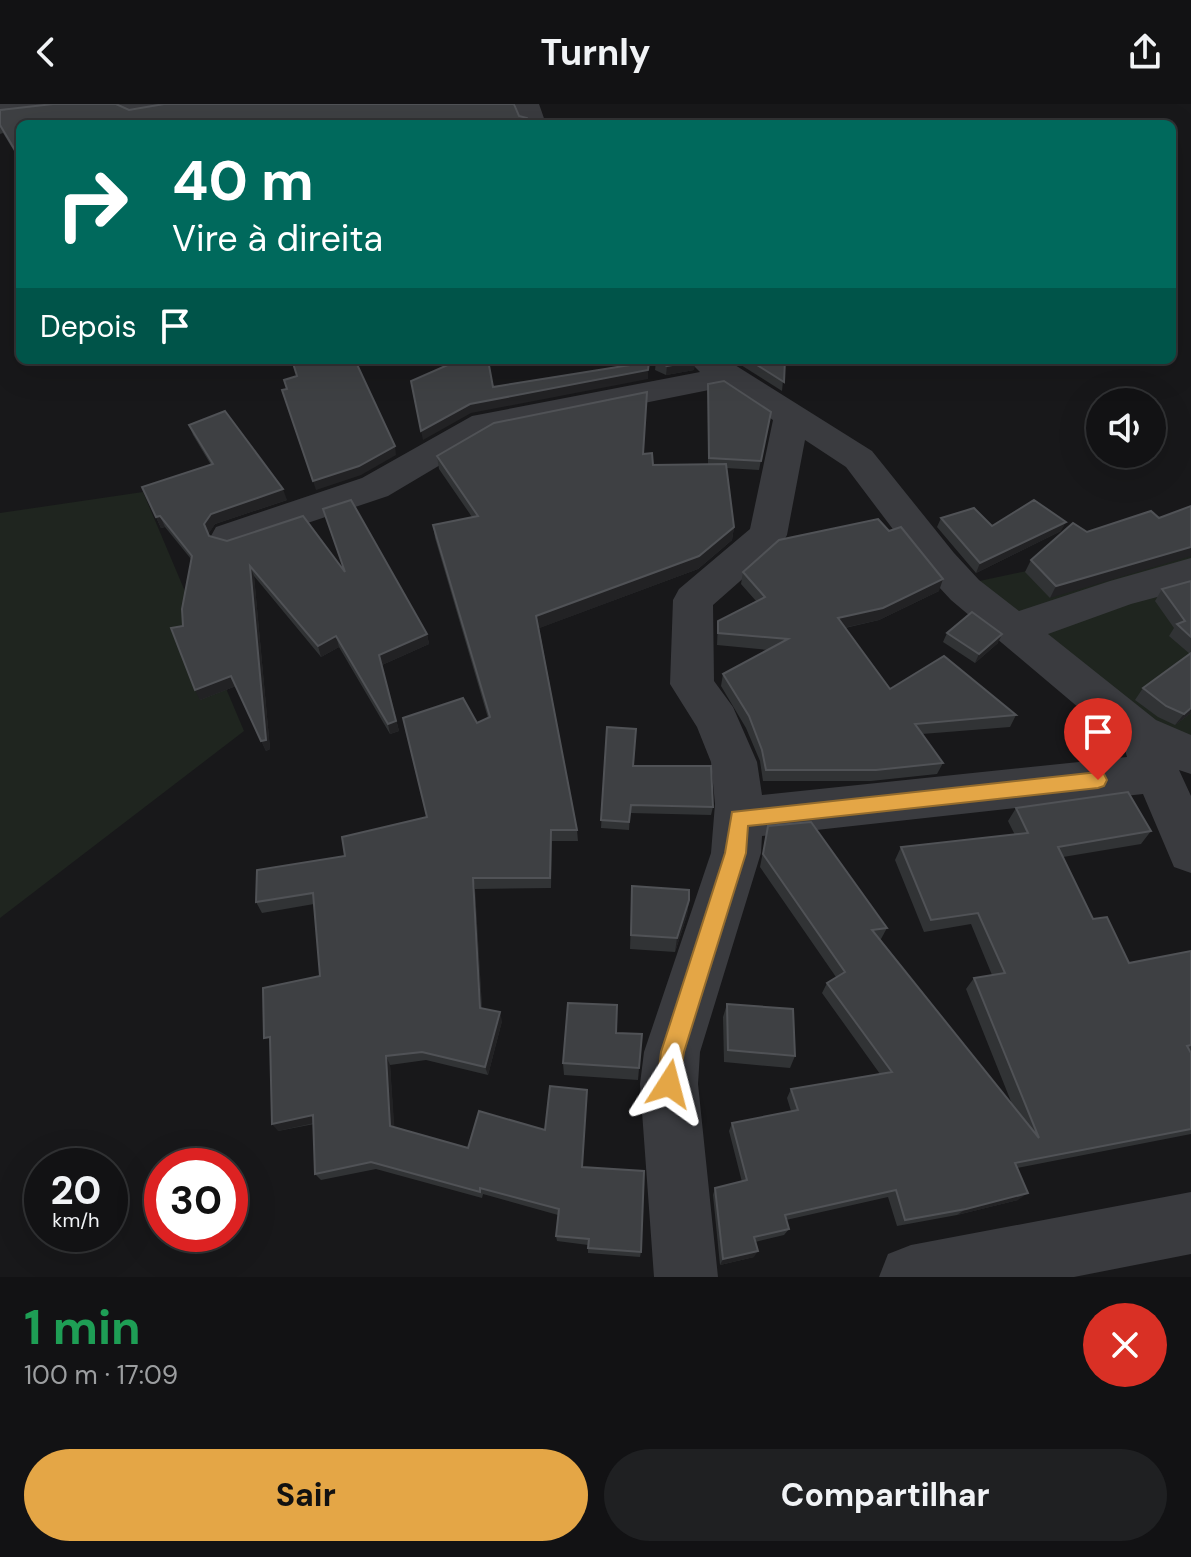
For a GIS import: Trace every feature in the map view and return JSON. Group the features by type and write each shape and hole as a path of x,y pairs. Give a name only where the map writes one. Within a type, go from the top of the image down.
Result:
{"street":[{"path":"0,107 54,104"},
{"path":"230,536 375,487 484,424 717,368 859,459 940,563 965,590 1163,754 1191,851"},
{"path":"686,1277 669,1084 672,1052 736,853 739,818 734,762 717,720 692,684 693,600 762,544 768,535 792,414"},
{"path":"1015,629 1124,591 1191,572"},
{"path":"739,818 1163,754"},
{"path":"911,1277 1191,1223"}],"shaded area":[{"path":"143,492 244,731 0,918 0,513"},
{"path":"1191,517 1191,755 970,583 1097,556"}],"building":[{"path":"53,104 116,104 129,110 164,104 514,104 519,116 527,120 16,120 16,152 0,125 0,110"},
{"path":"293,364 357,364 395,446 359,466 313,481 282,390 287,389 284,380 297,376"},
{"path":"450,364 489,364 493,387 649,364 648,370 470,404 421,431 411,381"},
{"path":"755,364 785,364 784,382"},
{"path":"724,381 771,412 761,461 709,458 708,384"},
{"path":"647,392 643,454 652,453 653,465 726,464 734,527 699,556 536,616 577,830 551,830 550,878 473,878 480,1008 500,1012 485,1067 422,1052 386,1056 390,1126 468,1148 479,1111 545,1130 550,1086 587,1090 582,1167 644,1171 641,1252 588,1248 589,1239 556,1236 559,1209 480,1188 480,1192 371,1162 315,1174 313,1115 272,1124 270,1037 264,1038 263,988 320,976 313,893 256,902 257,870 345,856 342,837 427,817 403,718 463,698 477,723 490,717 433,525 478,516 437,456 494,423"},
{"path":"225,411 283,489 211,514 204,524 209,536 227,541 303,516 345,572 323,509 351,500 427,634 379,655 396,721 388,724 336,636 318,646 250,566 266,740 261,741 231,676 195,690 171,628 183,626 182,609 192,556 160,516 156,517 142,487 213,464 189,425"},
{"path":"1034,500 1066,522 980,563 941,518 974,508 992,526"},
{"path":"1191,506 1191,547 1056,586 1031,560 1073,523 1087,532 1151,511 1159,518"},
{"path":"878,519 889,531 901,527 943,579 883,608 838,618 890,689 944,656 1016,715 915,724 943,763 876,770 766,770 749,716 723,674 788,639 718,633 718,621 765,597 743,572 779,540"},
{"path":"1191,581 1191,637 1177,624 1185,621 1162,589"},
{"path":"972,612 1002,634 979,654 947,633"},
{"path":"1191,653 1191,708 1184,714 1166,706 1143,688"},
{"path":"607,727 636,729 633,766 711,766 713,807 631,805 629,822 601,820"},
{"path":"1128,792 1151,831 1058,847 1093,919 1107,917 1129,963 1191,951 1191,1045 1187,1046 1191,1053 1191,1129 1015,1163 1028,1193 966,1209 905,1220 896,1190 785,1215 789,1229 754,1237 758,1251 723,1259 715,1188 747,1180 732,1123 798,1110 791,1089 892,1072 827,983 845,972 763,854 768,826 811,822 887,928 872,930 1039,1138 974,978 1005,973 978,913 931,920 901,847 1028,833 1016,808"},
{"path":"632,886 689,890 689,900 677,938 631,935"},
{"path":"568,1003 617,1005 616,1033 642,1034 639,1068 563,1063"},
{"path":"727,1004 793,1009 795,1056 728,1050"}],"route":[{"path":"669,1084 672,1052 736,853 739,818 1098,780"}]}
